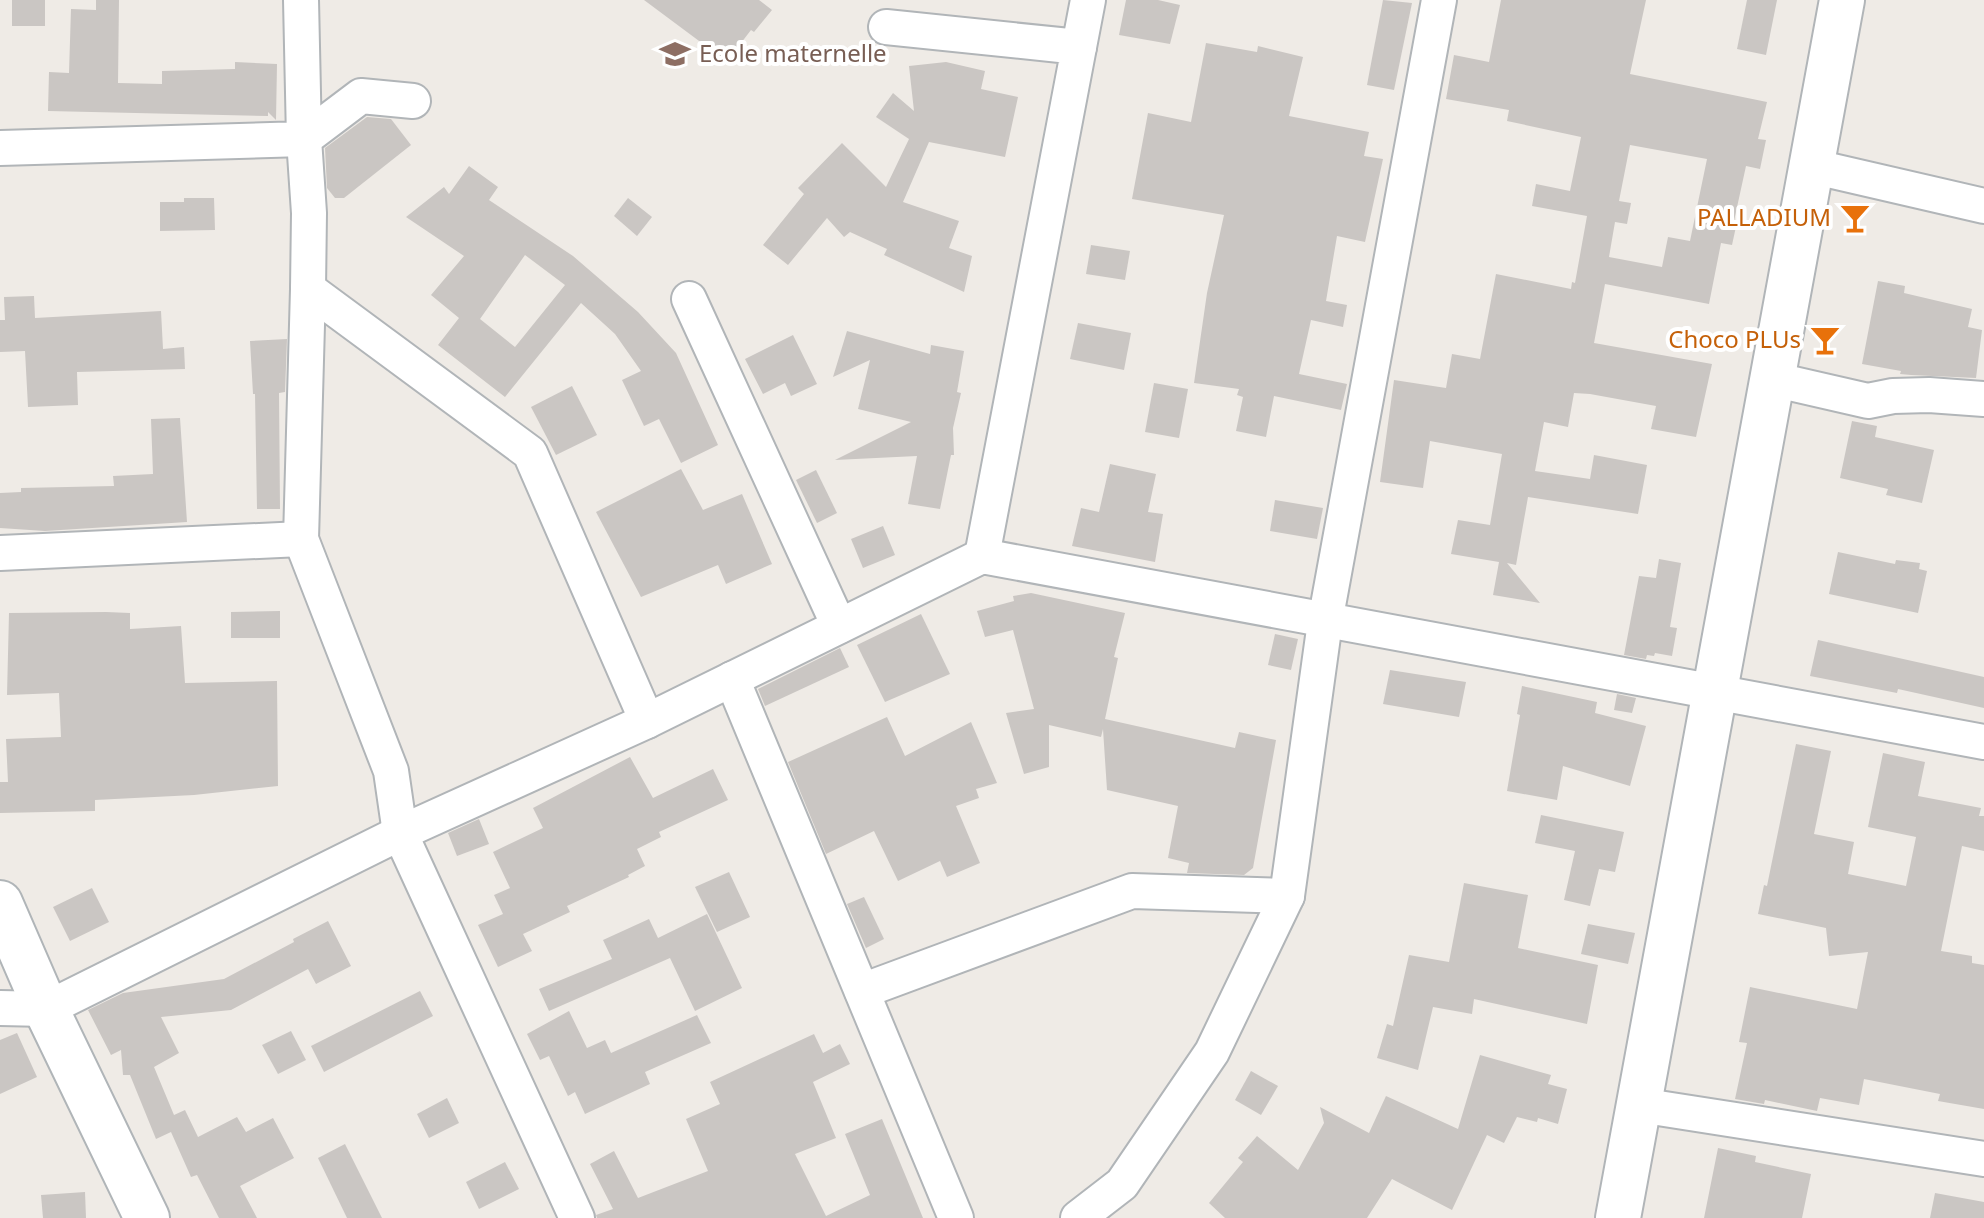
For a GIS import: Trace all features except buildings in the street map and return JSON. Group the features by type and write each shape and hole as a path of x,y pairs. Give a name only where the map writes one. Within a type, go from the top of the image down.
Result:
{"street":[{"path":"301,0 309,213 301,539 391,771 400,833 577,1218"},
{"path":"982,556 1088,0"},
{"path":"1078,1218 1122,1184 1212,1052 1287,896 1325,622 1439,0"},
{"path":"1616,1212 1639,1105 1842,0"},
{"path":"886,27 1079,47"},
{"path":"0,148 304,139 361,96 413,101"},
{"path":"1811,166 1984,206"},
{"path":"308,289 530,453 647,721"},
{"path":"689,299 839,626"},
{"path":"1772,379 1868,401 1893,396 1929,395 1984,399"},
{"path":"0,553 301,539"},
{"path":"0,1008 46,1009 400,833 647,721 982,556 1984,742"},
{"path":"732,679 956,1218"},
{"path":"862,991 1132,891 1287,896"},
{"path":"0,903 46,1009 147,1218"},
{"path":"1639,1105 1984,1159"}],"place":[{"name":"Ecole maternelle","path":"675,54"},
{"name":"PALLADIUM","path":"1855,218"},
{"name":"Choco PLUs","path":"1825,340"}]}
